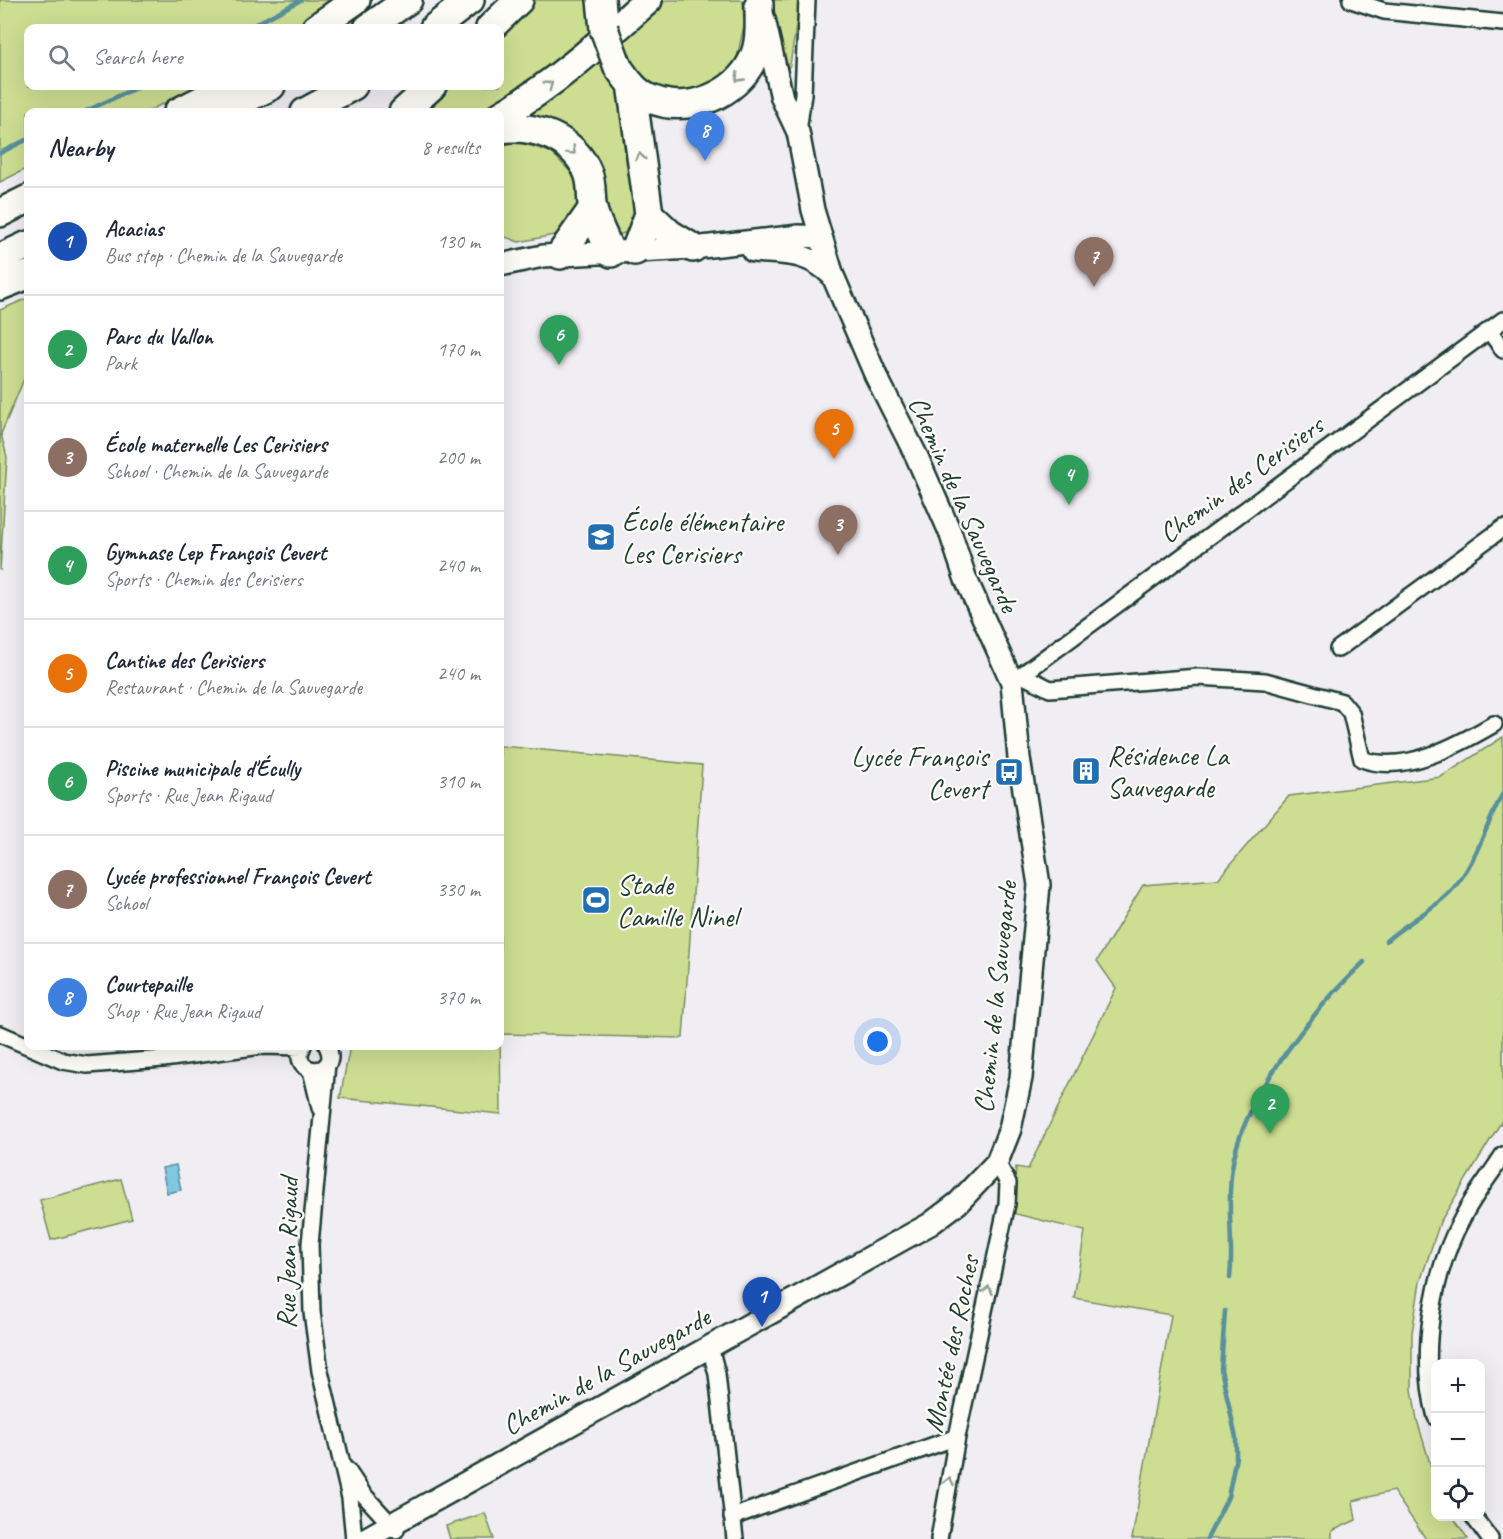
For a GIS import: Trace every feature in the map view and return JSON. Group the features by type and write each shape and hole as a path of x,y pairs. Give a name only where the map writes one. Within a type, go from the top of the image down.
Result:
{"highway":[{"path":"322,24 356,0"},
{"path":"374,24 408,0"},
{"path":"439,24 470,0"},
{"path":"494,24 519,0"},
{"path":"601,0 604,29 624,76 649,214 670,234 693,248"},
{"path":"504,114 536,95 569,70 648,0"},
{"path":"624,76 650,99 678,104 705,100 725,91 741,76 753,58 758,41 759,4"},
{"path":"186,108 221,90"},
{"path":"228,108 263,90"},
{"path":"312,108 346,90"},
{"path":"407,108 428,90"},
{"path":"504,129 532,129 566,145 576,153 588,172 593,208 623,252 649,214"},
{"path":"0,213 24,201"},
{"path":"560,255 593,208"},
{"path":"0,258 24,247"},
{"path":"0,286 24,277"}],"street":[{"path":"798,132 803,94 807,0"},
{"path":"1351,0 1384,11 1503,22"},
{"name":"Chemin de la Sauvegarde","path":"365,1539 395,1528 930,1224 958,1203 997,1162 1010,1130 1021,1078 1039,885 1018,758 1017,678 965,577 950,532 917,457 876,376 833,276 820,237 798,132 782,98 759,4"},
{"path":"504,264 525,258 560,255 693,248 799,236 820,237"},
{"path":"693,248 801,255 818,261 833,276"},
{"name":"Chemin des Cerisiers","path":"1017,678 1503,320"},
{"path":"1489,330 1503,350"},
{"path":"1338,649 1503,528"},
{"path":"1017,678 1050,689 1198,677 1265,681 1342,702 1351,713 1362,759 1376,764 1424,757 1449,749 1494,724"},
{"path":"0,1034 24,1044"},
{"path":"37,1050 63,1061 87,1065 153,1060 231,1050"},
{"path":"270,1050 307,1068 320,1069 327,1064"},
{"name":"Rue Jean Rigaud","path":"301,1050 299,1056 307,1068 321,1113"},
{"name":"Rue Jean Rigaud","path":"329,1050 310,1244 312,1312 320,1371 353,1517 354,1539"},
{"path":"1435,1413 1431,1402 1429,1346 1437,1291 1448,1251 1463,1217 1503,1155"},
{"name":"Montée des Roches","path":"939,1539 957,1437 1007,1204 1008,1183 997,1162"},
{"path":"710,1347 716,1371 735,1539"},
{"path":"732,1517 957,1437"},
{"name":"Rue Jean Rigaud","path":"342,1463 363,1494 395,1528"},
{"path":"1477,1521 1490,1539"}],"green space":[{"path":"0,0 340,0 307,24 24,24 24,90 191,90 154,108 24,108 24,170 0,182"},
{"path":"536,0 592,0 591,38 494,108 429,108 447,90 504,90 504,33"},
{"path":"666,0 743,0 744,26 733,75 704,95 657,91 632,72 617,43"},
{"path":"767,0 800,0 790,65 785,72"},
{"path":"600,61 623,100 631,136 634,229 619,235 606,219 602,181 521,114"},
{"path":"517,142 551,152 584,186 580,216 564,233 519,242 504,236 504,145"},
{"path":"24,300 24,379 1,434 7,457 0,571 0,310"},
{"path":"1503,737 1503,1119 1440,1222 1420,1282 1412,1333 1412,1389 1417,1420 1431,1467 1431,1521 1456,1521 1468,1539 1426,1539 1393,1491 1353,1501 1356,1520 1332,1531 1332,1539 1132,1539 1171,1315 1074,1298 1085,1231 1012,1213 1016,1167 1028,1169 1116,988 1097,961 1143,885 1218,879 1289,796 1441,777"},
{"name":"Stade Camille Ninel","path":"504,746 702,765 683,1038 504,1034"},
{"path":"349,1050 500,1050 501,1114 340,1098"},
{"path":"121,1179 132,1219 51,1240 40,1200"},
{"path":"485,1513 494,1539 450,1539 446,1526"}],"water":[{"path":"176,1165 181,1190 167,1193 162,1168"}],"waterway":[{"path":"256,24 301,0"},
{"path":"93,108 131,90"},
{"path":"0,153 24,141"},
{"path":"1386,941 1436,904 1460,880 1468,869 1503,793"},
{"path":"1230,1278 1230,1182 1238,1141 1250,1113 1283,1057 1324,1004 1364,962"},
{"path":"1207,1539 1228,1497 1236,1457 1236,1438 1221,1369 1225,1311"}],"place":[{"name":"Courtepaille","path":"705,161"},
{"name":"Lycée professionnel François Cevert","path":"1094,287"},
{"name":"Piscine municipale d'Écully","path":"559,365"},
{"name":"Cantine des Cerisiers","path":"834,459"},
{"name":"Gymnase Lep François Cevert","path":"1069,505"},
{"name":"École élémentaire Les Cerisiers","path":"601,537"},
{"name":"École maternelle Les Cerisiers","path":"838,555"},
{"name":"Résidence La Sauvegarde","path":"1086,771"},
{"name":"Lycée François Cevert","path":"1009,772"},
{"name":"Stade Camille Ninel","path":"596,900"},
{"name":"Parc du Vallon","path":"1270,1134"},
{"name":"Acacias","path":"762,1327"}]}
